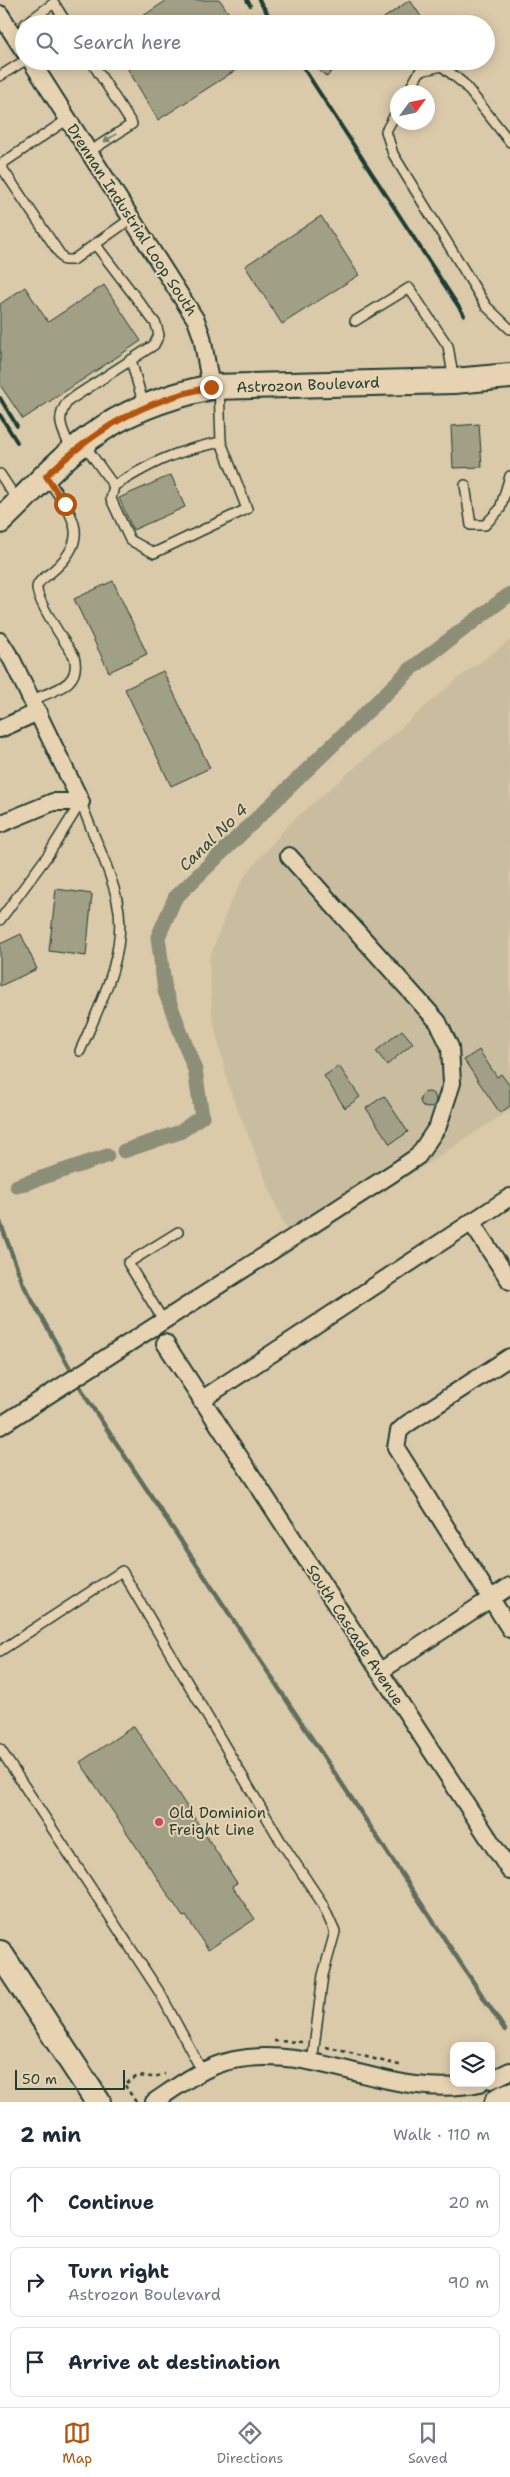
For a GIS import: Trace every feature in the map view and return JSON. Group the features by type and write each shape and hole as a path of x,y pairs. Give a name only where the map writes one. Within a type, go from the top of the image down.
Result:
{"highway":[{"path":"499,2102 510,2097"}],"main road":[{"name":"Astrozon Boulevard","path":"0,521 78,447 114,423 181,393 215,387 454,381 510,376"},
{"path":"0,1953 98,2102"}],"street":[{"path":"0,14 15,24"},
{"name":"Drennan Industrial Loop South","path":"37,70 196,320 215,387"},
{"path":"0,640 12,660 81,802 53,802 0,824"},
{"path":"0,729 35,706"},
{"path":"0,1426 418,1156 438,1126 452,1083 450,1046 438,1022 289,856"},
{"path":"201,1400 510,1196"},
{"path":"471,1222 510,1281"},
{"name":"South Cascade Avenue","path":"165,1344 510,1871"},
{"path":"510,1357 407,1424 399,1431 396,1440 399,1457 510,1629"},
{"path":"379,1672 510,1586"},
{"path":"154,2102 202,2071 234,2060 253,2058 281,2058 312,2064 411,2089 447,2091 464,2087"},
{"path":"495,2078 510,2071"}],"lane":[{"path":"38,15 57,2 63,15"},
{"path":"0,76 15,67"},
{"path":"89,152 132,124 97,70"},
{"path":"412,85 420,71 424,70"},
{"path":"447,70 464,84 510,142"},
{"path":"68,119 0,165 64,260 73,260 132,218"},
{"path":"390,124 386,131 392,154 486,306 510,329"},
{"path":"95,244 156,324 159,335 154,345 68,401 60,412 60,422 78,447 114,486"},
{"path":"355,321 409,288 448,346 454,381"},
{"path":"131,360 144,408"},
{"path":"215,387 221,442 247,509 154,553 130,540 111,499 114,486 154,461 190,448 221,442"},
{"path":"0,474 19,503"},
{"path":"35,706 69,683 75,676 76,666 74,656 40,600 36,590 38,583 66,561 76,541 75,526 68,510 46,476"},
{"path":"465,485 470,525 485,525 500,509 510,476"},
{"path":"0,920 48,855 81,802"},
{"path":"80,1051 102,1002 115,957 120,928 117,900 111,880 81,802"},
{"path":"163,1320 128,1263 178,1232"},
{"path":"0,1651 122,1571 280,1840 322,1903 336,1932 323,1975 312,2064"},
{"path":"0,1749 160,1993 202,2071"}],"shaded area":[{"path":"510,640 510,1110 300,1246 283,1223 229,1088 212,1016 209,960 229,905 245,875 291,822 456,680"}],"building":[{"path":"167,0 220,0 230,15 144,15"},
{"path":"410,0 420,15 388,15"},
{"path":"128,70 236,70 158,120"},
{"path":"319,70 332,70 327,77"},
{"path":"321,216 359,275 282,324 245,266"},
{"path":"104,285 141,341 23,419 0,385 0,304 25,287 48,322"},
{"path":"479,424 482,467 453,468 451,426"},
{"path":"171,475 185,507 133,530 119,498"},
{"path":"113,581 147,654 109,672 74,599"},
{"path":"163,671 210,768 171,786 125,689"},
{"path":"56,889 92,894 86,956 49,951"},
{"path":"21,934 37,969 0,986 0,944"},
{"path":"402,1030 413,1043 387,1065 376,1051"},
{"path":"479,1050 497,1077 501,1074 510,1086 510,1106 500,1113 464,1060"},
{"path":"339,1066 360,1097 345,1108 324,1076"},
{"path":"425,1092 431,1092 436,1097 434,1106 425,1108 420,1103 420,1097"},
{"path":"384,1096 408,1132 390,1144 366,1108"},
{"name":"Old Dominion Freight Line","path":"134,1726 237,1883 232,1886 255,1919 208,1950 186,1916 183,1917 80,1762"}],"waterway":[{"name":"Canal No 4","path":"124,1151 180,1132 202,1116 195,1070 165,991 158,937 175,898 412,668 510,594"},
{"name":"Canal No 4","path":"17,1186 107,1156"},
{"path":"0,1222 23,1284 87,1399 505,2030"}],"railway":[{"path":"247,0 250,5"},
{"path":"259,0 268,15"},
{"path":"305,70 464,315"},
{"path":"0,398 17,426"},
{"path":"0,415 17,442"}],"place":[{"name":"Old Dominion Freight Line","path":"159,1822"}],"route":[{"path":"65,504 46,476 93,435 128,415 157,402 181,393 211,387"}]}
